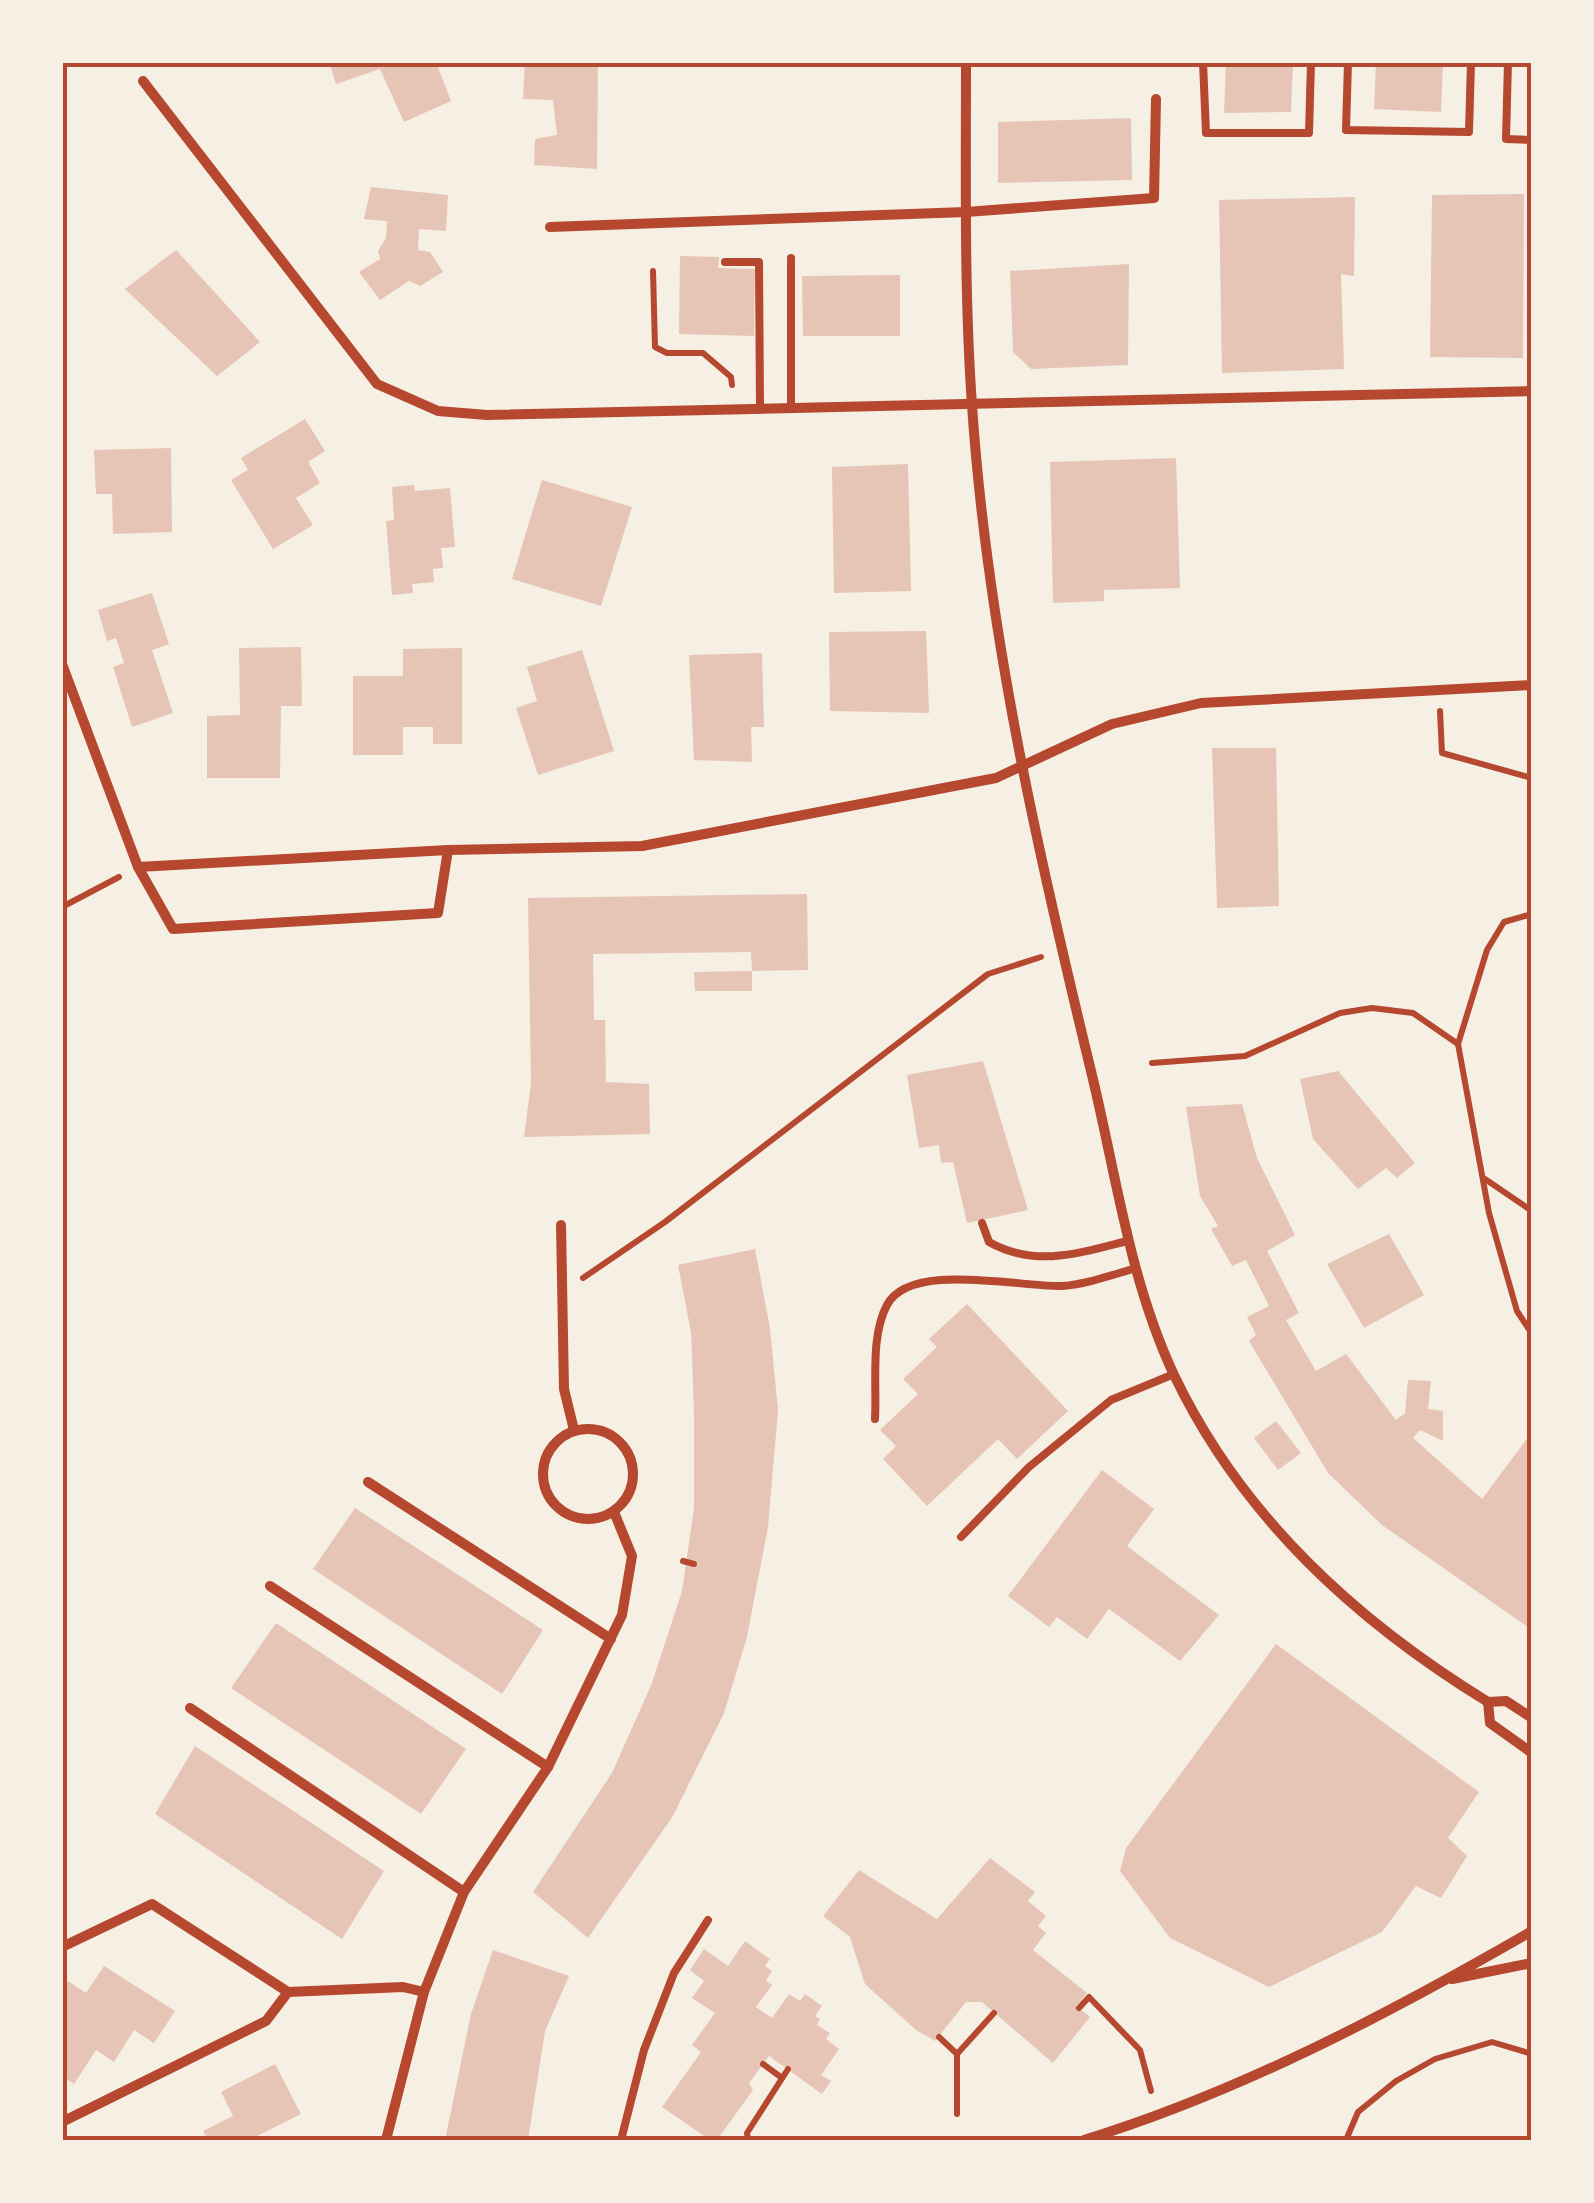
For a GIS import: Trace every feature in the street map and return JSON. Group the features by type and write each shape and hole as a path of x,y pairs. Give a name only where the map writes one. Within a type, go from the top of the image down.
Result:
{"street":[{"path":"966,62 972,404 993,598 1062,954 1136,1268 1174,1374 1220,1454 1313,1572 1388,1635 1488,1702 1506,1700 1532,1718"},
{"path":"143,81 377,384 438,411 487,416 791,406 1532,392"},
{"path":"550,227 966,212 1154,198 1156,99"},
{"path":"62,664 138,867 173,928 438,913 448,850"},
{"path":"138,867 448,850 642,846 996,778 1112,724 1201,703 1532,685"},
{"path":"561,1225 564,1389 574,1430"},
{"path":"574,1430 606,1432 630,1454 633,1486 614,1512 580,1519 564,1513 544,1486 548,1452 574,1430"},
{"path":"368,1482 611,1639"},
{"path":"386,2140 424,1992 464,1892 548,1767 622,1614 632,1556 614,1512"},
{"path":"270,1586 548,1767"},
{"path":"1488,1702 1490,1723 1532,1753"},
{"path":"190,1708 464,1892"},
{"path":"62,1947 152,1904 288,1992 403,1987 424,1992"},
{"path":"1084,2140 1162,2116 1216,2092 1446,1980 1532,1930"},
{"path":"1446,1980 1532,1963"},
{"path":"62,2122 266,2021 288,1992"}],"lane":[{"path":"1204,62 1206,133 1310,132 1311,62"},
{"path":"1348,62 1346,130 1469,132 1472,62"},
{"path":"1508,62 1506,139 1532,140"},
{"path":"791,258 791,406"},
{"path":"725,262 758,262 760,407"},
{"path":"982,1224 989,1242 1008,1253 1031,1258 1073,1255 1127,1240"},
{"path":"876,1419 878,1326 888,1301 907,1285 939,1278 1067,1286 1136,1268"},
{"path":"961,1537 1030,1467 1111,1400 1174,1374"},
{"path":"620,2140 644,2050 674,1973 708,1920"}],"path":[{"path":"653,271 654,347 666,354 702,354 731,377 732,385"},
{"path":"1439,690 1442,753 1532,778"},
{"path":"62,908 138,867"},
{"path":"1532,914 1504,922 1487,950 1458,1044 1489,1213 1518,1312 1532,1334"},
{"path":"561,1294 665,1222 988,974 1026,960 1062,954"},
{"path":"1152,1063 1245,1056 1340,1014 1372,1008 1413,1013 1458,1044"},
{"path":"1484,1178 1532,1212"},
{"path":"683,1561 694,1564"},
{"path":"1079,2008 1089,1997 1140,2050 1151,2091"},
{"path":"957,2114 957,2054 994,2012"},
{"path":"939,2037 957,2054"},
{"path":"1346,2140 1358,2112 1435,2059 1492,2042 1532,2054"},
{"path":"763,2064 782,2078"},
{"path":"748,2140 746,2133 788,2070"}],"building":[{"path":"329,62 436,62 451,101 404,122 380,69 336,84"},
{"path":"525,62 598,62 597,169 534,165 535,139 557,135 553,100 523,99"},
{"path":"1226,62 1293,62 1291,112 1224,113"},
{"path":"1376,62 1443,62 1441,112 1374,109"},
{"path":"1131,118 1132,180 998,183 998,122"},
{"path":"371,187 448,195 446,231 419,229 418,250 430,252 443,272 420,286 409,281 380,300 359,272 380,259 378,251 386,238 387,221 364,219"},
{"path":"1524,194 1523,358 1430,357 1432,195"},
{"path":"1355,197 1354,276 1341,274 1344,369 1222,373 1219,200"},
{"path":"176,250 260,342 217,376 125,289"},
{"path":"680,256 719,257 718,268 755,269 754,336 679,334"},
{"path":"1129,264 1128,365 1031,369 1013,352 1010,271"},
{"path":"900,275 900,336 803,336 802,276"},
{"path":"305,419 325,451 308,462 320,483 296,498 313,525 273,549 231,480 248,470 241,458"},
{"path":"171,448 172,532 113,534 112,494 96,494 94,450"},
{"path":"1176,458 1180,588 1104,590 1104,601 1053,603 1050,462"},
{"path":"908,464 911,591 834,593 832,467"},
{"path":"542,480 632,507 601,606 512,579"},
{"path":"414,485 415,491 450,488 455,547 441,548 443,568 433,569 434,582 412,584 413,593 392,595 386,521 394,520 392,487"},
{"path":"152,593 169,644 152,650 173,713 132,727 113,667 124,663 116,638 107,641 98,610"},
{"path":"926,631 929,713 830,711 829,632"},
{"path":"301,647 302,706 281,706 280,778 207,778 207,716 240,715 239,648"},
{"path":"462,648 462,744 433,744 433,727 403,727 403,755 353,755 353,676 403,676 403,649"},
{"path":"582,650 614,751 538,775 516,708 537,701 527,667"},
{"path":"762,653 764,727 751,727 752,762 694,760 689,655"},
{"path":"1212,748 1276,748 1279,906 1217,908"},
{"path":"807,894 808,970 752,971 751,952 593,954 594,1020 605,1020 606,1082 649,1084 650,1134 524,1137 531,1083 528,898"},
{"path":"752,971 752,991 695,991 694,972"},
{"path":"983,1061 1028,1210 967,1223 953,1162 941,1163 939,1145 919,1148 907,1075"},
{"path":"1338,1071 1415,1163 1397,1178 1386,1168 1358,1189 1313,1139 1300,1079"},
{"path":"1242,1104 1257,1158 1295,1235 1267,1251 1299,1313 1286,1320 1316,1371 1346,1354 1396,1420 1405,1413 1408,1380 1431,1381 1428,1409 1443,1411 1443,1441 1420,1430 1413,1438 1482,1499 1532,1432 1532,1630 1382,1525 1328,1473 1249,1341 1256,1335 1247,1317 1269,1306 1246,1260 1232,1266 1211,1229 1218,1226 1200,1196 1186,1107"},
{"path":"1389,1234 1424,1295 1364,1328 1327,1264"},
{"path":"755,1249 770,1328 778,1410 768,1527 747,1637 724,1713 673,1816 588,1938 533,1892 612,1773 652,1683 682,1591 694,1508 694,1413 691,1332 678,1265"},
{"path":"967,1304 1068,1411 1017,1459 998,1439 927,1506 883,1459 896,1446 880,1430 918,1394 903,1379 937,1347 929,1339"},
{"path":"1276,1421 1301,1453 1278,1470 1254,1438"},
{"path":"1102,1470 1154,1509 1127,1546 1219,1615 1180,1661 1109,1609 1087,1639 1057,1617 1049,1627 1008,1596"},
{"path":"355,1508 543,1630 502,1694 313,1569"},
{"path":"276,1623 466,1749 421,1814 231,1688"},
{"path":"1276,1644 1479,1792 1448,1838 1467,1856 1441,1898 1416,1886 1382,1932 1269,1987 1170,1938 1120,1871 1126,1848"},
{"path":"195,1746 384,1871 342,1939 155,1814"},
{"path":"990,1858 1035,1892 1028,1901 1046,1916 1038,1926 1046,1933 1033,1950 1087,1993 1076,2006 1090,2017 1053,2063 982,2002 966,2002 935,2041 916,2030 865,1984 850,1937 823,1916 859,1870 937,1919"},
{"path":"745,1941 770,1959 765,1966 772,1971 766,1981 772,1985 756,2007 772,2018 789,1994 800,2001 805,1994 822,2006 815,2016 820,2019 817,2025 830,2033 826,2039 839,2049 821,2075 831,2081 822,2094 769,2056 749,2083 753,2090 717,2140 710,2140 662,2107 701,2052 692,2045 715,2013 692,1998 704,1981 690,1970 704,1949 728,1966"},
{"path":"493,1950 569,1976 545,2031 528,2140 445,2140 471,2014"},
{"path":"104,1966 175,2011 154,2043 134,2030 114,2062 96,2050 74,2084 62,2076 62,1989 68,1981 86,1993"},
{"path":"275,2064 301,2114 249,2140 208,2140 203,2131 233,2116 221,2092"}]}
